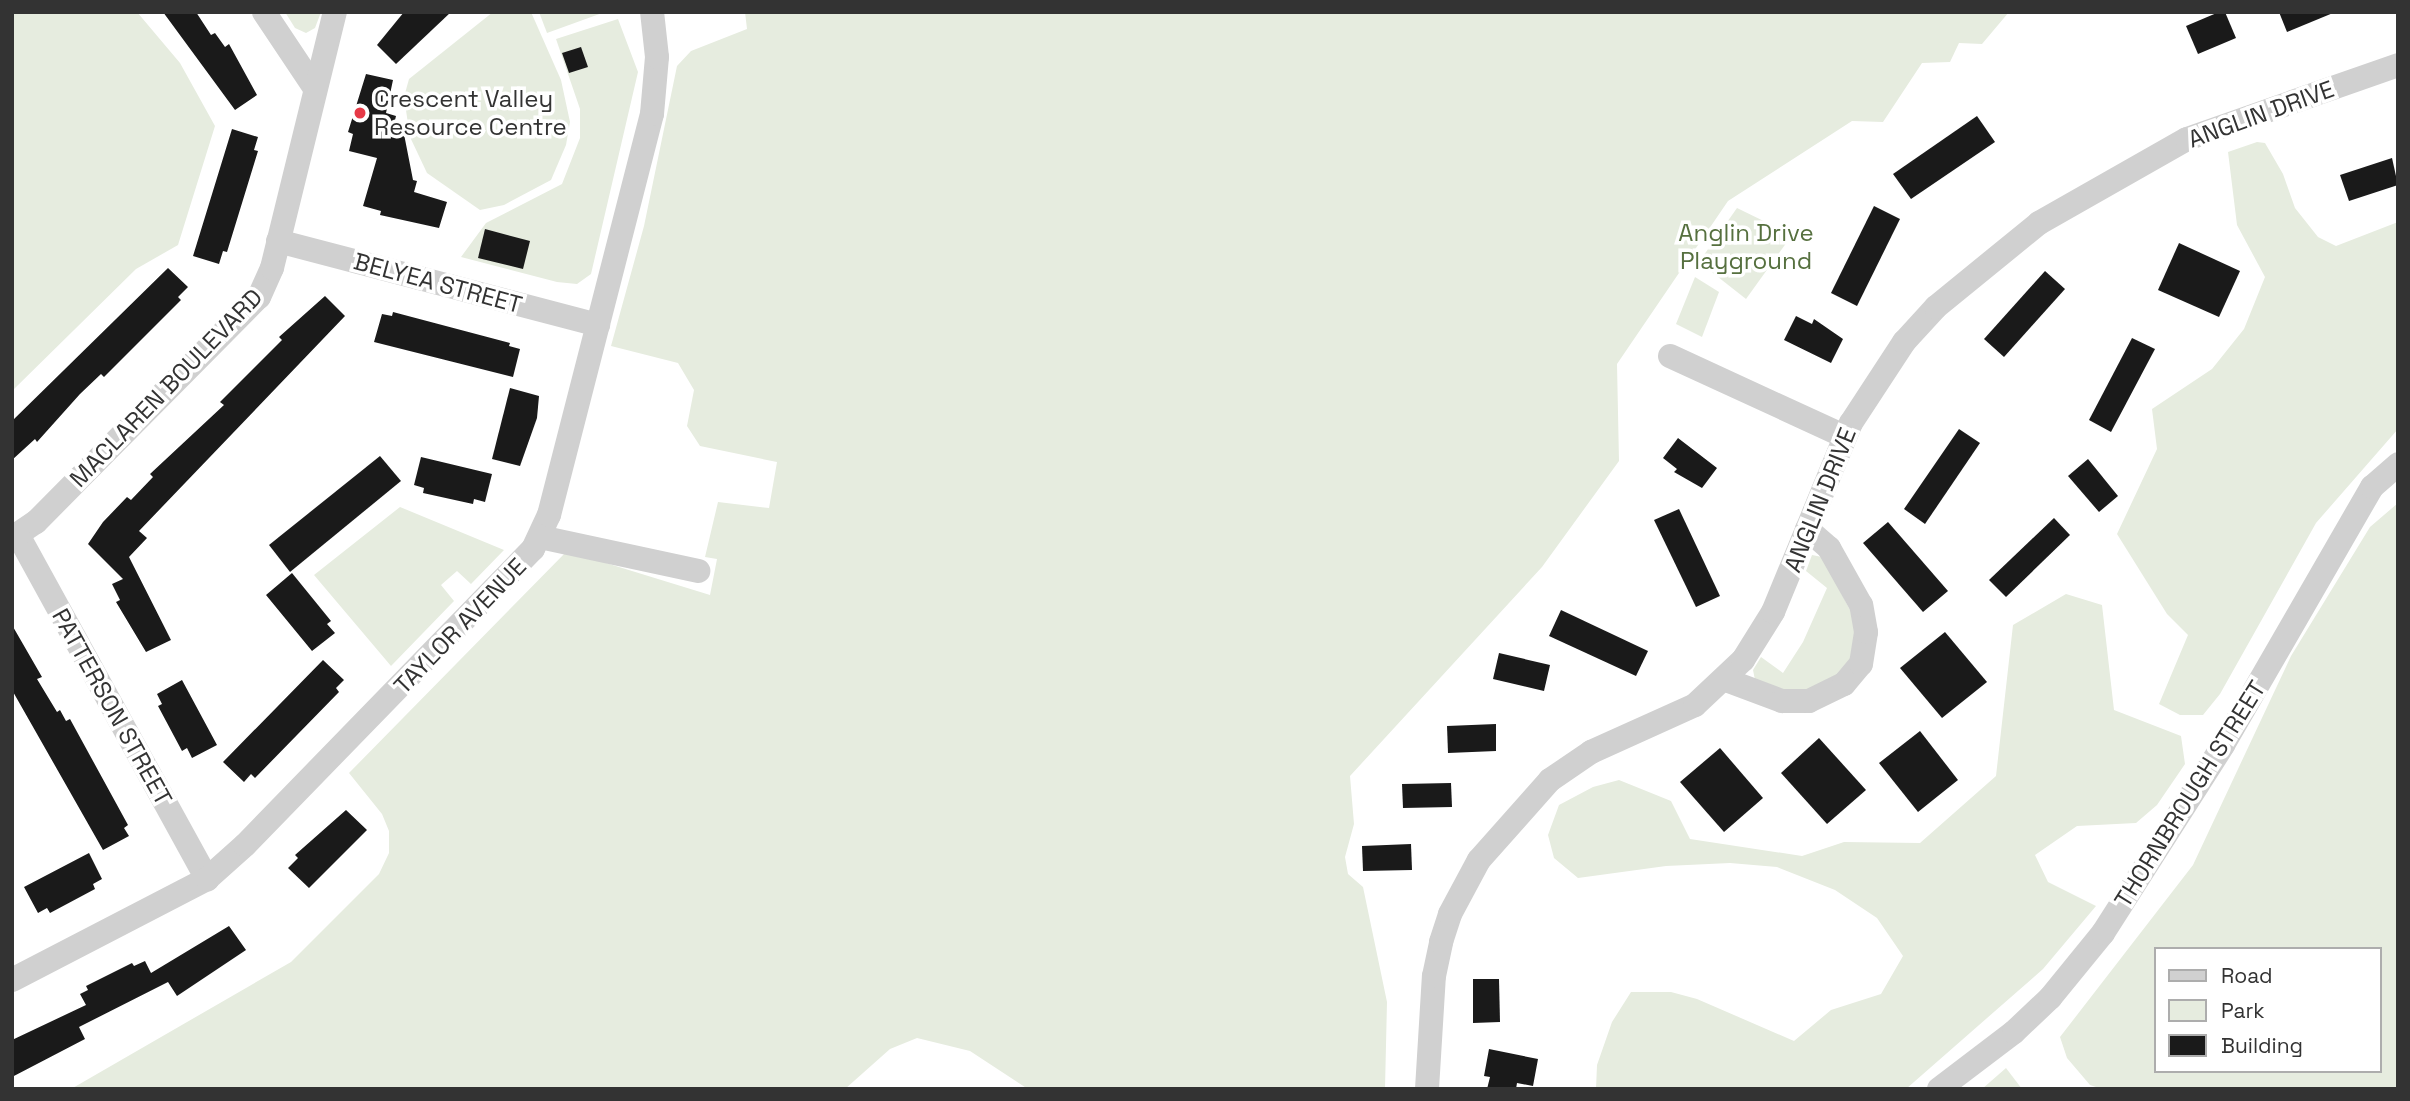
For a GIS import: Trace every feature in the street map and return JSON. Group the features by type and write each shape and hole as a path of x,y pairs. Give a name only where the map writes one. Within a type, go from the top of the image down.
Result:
{"street":[{"path":"264,12 314,87"},
{"name":"MACLAREN BOULEVARD","path":"15,536 36,522 259,297 278,241 314,87 335,12"},
{"name":"TAYLOR AVENUE","path":"12,979 207,879 520,566 540,537 598,325 654,104 657,57 652,12"},
{"name":"ANGLIN DRIVE","path":"1427,1089 1434,976 1441,942 1457,898 1486,850 1525,804 1572,764 1680,714 1726,680 1762,632 1844,436 1904,342 1936,307 2039,223 2210,128 2398,65"},
{"name":"BELYEA STREET","path":"278,241 598,325"},
{"path":"1670,356 1844,436"},
{"name":"THORNBROUGH STREET","path":"1939,1089 2032,1015 2103,933 2223,745 2372,487 2398,464"},
{"path":"1726,680 1782,701 1809,701 1844,684 1861,664 1866,632 1861,605 1829,548 1807,529"},
{"name":"PATTERSON STREET","path":"15,536 207,879"},
{"path":"540,537 698,571"}],"green space":[{"path":"12,12 137,12 180,63 215,126 178,245 136,269 12,391"},
{"path":"285,12 321,12 315,28 306,33 295,28"},
{"path":"493,12 531,12 561,80 570,122 566,145 551,180 504,205 480,210 427,173 410,137 404,97 409,79"},
{"path":"539,12 605,12 547,33"},
{"path":"745,12 2009,12 1982,44 1959,43 1950,62 1922,63 1883,122 1852,121 1728,201 1617,364 1619,461 1542,567 1350,776 1354,824 1345,857 1348,874 1363,887 1387,1002 1385,1089 1028,1089 970,1051 917,1038 890,1049 845,1089 71,1089 291,962 379,874 389,853 389,831 382,814 349,773 567,551 710,595 717,559 705,557 718,502 769,508 777,462 700,446 687,426 694,390 678,363 611,346 644,226 677,66 691,51 747,29"},
{"path":"618,19 638,72 591,274 577,284 557,282 461,257 486,223 562,184 580,138 580,109 556,39"},
{"path":"2257,142 2265,143 2283,174 2295,208 2318,237 2336,246 2398,222 2398,429 2316,523 2220,694 2203,715 2180,715 2159,704 2188,635 2167,614 2117,534 2157,449 2152,409 2212,369 2244,329 2265,277 2237,225 2228,152"},
{"name":"Anglin Drive Playground","path":"1737,208 1792,235 1746,299 1699,262"},
{"path":"1695,277 1719,292 1702,337 1676,324"},
{"path":"2398,503 2398,1089 2102,1089 2090,1085 2067,1058 2060,1037 2193,865 2291,656 2370,527"},
{"path":"400,507 504,550 471,584 457,571 441,585 454,601 391,666 314,575"},
{"path":"1812,555 1822,557 1856,621 1851,658 1832,681 1795,693 1755,680 1753,670 1761,657 1783,673 1803,642 1827,588 1806,571"},
{"path":"2066,594 2102,605 2114,710 2181,736 2185,764 2157,805 2136,823 2077,826 2035,855 2048,882 2096,906 2043,969 1906,1089 1596,1089 1597,1065 1612,1022 1631,992 1671,992 1697,999 1794,1041 1831,1010 1881,994 1903,956 1877,918 1835,890 1777,867 1730,863 1666,866 1578,878 1554,858 1548,835 1559,805 1593,787 1619,780 1671,801 1690,839 1802,856 1844,842 1920,843 1996,776 2013,625"},
{"path":"2006,1068 2022,1089 1982,1089"}],"building":[{"path":"163,12 196,12 211,35 215,33 225,47 229,44 257,95 235,110"},
{"path":"404,12 451,12 396,64 377,45"},
{"path":"2225,12 2236,38 2198,54 2186,26"},
{"path":"2279,12 2333,12 2333,13 2287,32"},
{"path":"581,47 588,67 569,73 562,53"},
{"path":"366,74 393,80 386,113 396,116 391,137 404,134 413,180 417,181 414,192 447,202 439,228 380,215 381,211 363,206 377,158 349,151 353,134 348,132"},
{"path":"1977,116 1995,142 1911,199 1893,174"},
{"path":"232,129 258,137 254,150 258,151 227,252 223,251 219,264 193,256"},
{"path":"2392,158 2398,185 2349,201 2340,175"},
{"path":"1874,206 1900,219 1857,306 1831,293"},
{"path":"485,229 530,241 523,269 478,258"},
{"path":"2179,243 2240,271 2219,317 2158,290"},
{"path":"168,268 188,287 178,297 181,300 104,377 101,374 80,394 37,442 35,439 12,460 12,421"},
{"path":"2045,271 2065,289 2004,357 1984,339"},
{"path":"325,296 345,316 139,531 147,538 129,557 171,640 146,652 116,602 120,600 112,584 123,579 88,544 103,522 127,497 131,500 153,477 150,474 224,405 220,402 282,340 279,337"},
{"path":"393,312 510,343 509,346 520,349 513,377 374,342 382,314 392,316"},
{"path":"1796,316 1812,324 1814,319 1843,339 1831,363 1784,340"},
{"path":"2132,338 2155,349 2111,432 2089,420"},
{"path":"510,388 539,396 537,418 520,466 492,459"},
{"path":"1959,429 1980,443 1925,524 1904,509"},
{"path":"1678,438 1717,468 1702,488 1674,472 1677,469 1663,458"},
{"path":"380,456 401,481 290,572 269,545"},
{"path":"421,457 492,474 485,502 474,499 473,504 423,493 424,488 414,485"},
{"path":"2088,459 2118,496 2099,512 2068,476"},
{"path":"1679,509 1720,596 1696,607 1654,520"},
{"path":"2054,518 2070,535 2006,597 1989,580"},
{"path":"1888,522 1948,591 1923,612 1863,543"},
{"path":"292,573 331,621 327,624 335,633 312,651 266,595"},
{"path":"1561,610 1648,651 1636,676 1549,636"},
{"path":"12,625 42,677 37,679 57,712 60,710 66,721 70,719 128,825 124,828 129,836 103,850 12,690"},
{"path":"1945,632 1987,682 1942,718 1900,668"},
{"path":"1499,653 1550,665 1544,691 1493,679"},
{"path":"323,660 344,680 336,688 339,692 255,778 251,774 244,782 223,762"},
{"path":"182,680 217,745 192,758 187,748 182,751 158,706 162,704 157,694"},
{"path":"1496,724 1496,751 1448,753 1447,726"},
{"path":"1920,731 1958,780 1918,812 1879,763"},
{"path":"1819,738 1866,790 1827,824 1781,773"},
{"path":"1720,748 1763,798 1724,832 1680,782"},
{"path":"1451,783 1452,807 1403,808 1402,784"},
{"path":"346,810 367,830 309,888 288,868 298,858 295,855"},
{"path":"1411,844 1412,870 1363,871 1362,846"},
{"path":"89,853 102,879 93,884 95,889 50,913 47,908 38,913 24,887"},
{"path":"229,926 246,950 177,996 168,982 79,1027 85,1039 12,1077 12,1040 86,1005 80,994 88,990 86,986 132,963 134,966 145,961 151,973"},
{"path":"1473,979 1499,979 1500,1022 1473,1023"},
{"path":"1489,1049 1538,1059 1533,1086 1517,1083 1516,1089 1487,1089 1490,1077 1484,1076"}],"place":[{"name":"Crescent Valley Resource Centre","path":"360,113"}]}
